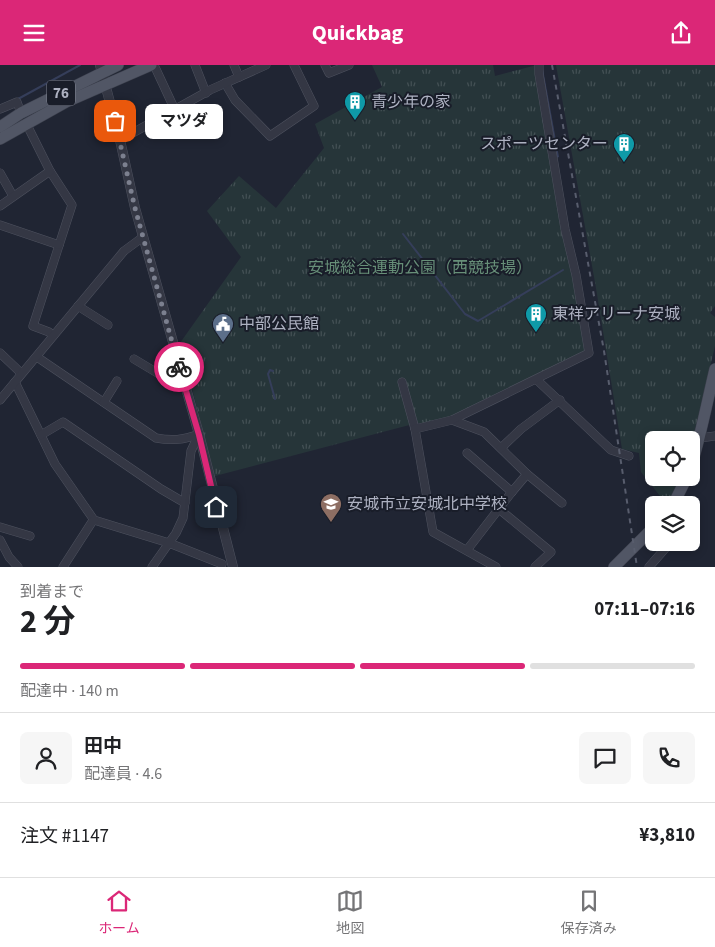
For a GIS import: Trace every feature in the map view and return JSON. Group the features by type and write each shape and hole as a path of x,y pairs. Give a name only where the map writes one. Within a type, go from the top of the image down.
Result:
{"main road":[{"name":"76","path":"0,127 21,113 118,65"},
{"name":"76","path":"0,139 66,102 102,74 152,65"},
{"path":"700,437 715,369"},
{"path":"614,567 645,536"}],"street":[{"path":"152,65 175,110"},
{"path":"195,65 206,93"},
{"path":"234,65 239,77"},
{"path":"120,140 206,93 266,65"},
{"path":"226,83 235,99 270,136 314,106 294,65"},
{"path":"325,65 329,73 349,65"},
{"path":"415,429 452,420 589,353 576,275 565,229 539,75 539,65"},
{"path":"15,382 55,464 94,520 169,543 221,566 232,563 199,435 143,237 102,74"},
{"path":"0,109 17,102 21,113"},
{"path":"27,125 50,171 72,205 34,326 49,332 53,336"},
{"path":"0,206 50,171"},
{"path":"0,173 12,196"},
{"path":"0,225 59,245"},
{"path":"0,400 124,251 143,237"},
{"path":"78,306 108,325"},
{"path":"0,353 21,373"},
{"path":"37,357 156,438 171,441 199,435"},
{"path":"134,359 174,383 183,381"},
{"path":"537,380 611,450 629,456"},
{"path":"104,402 116,381"},
{"path":"402,382 415,429 433,532 496,567"},
{"path":"0,386 8,390"},
{"path":"501,448 521,429 560,400"},
{"path":"452,420 484,433 527,474 562,503"},
{"path":"41,435 63,422 161,489 185,503"},
{"path":"152,567 176,533 182,518 191,451 199,435"},
{"path":"700,437 715,435"},
{"path":"467,453 512,492"},
{"path":"467,550 527,474"},
{"path":"498,509 551,552 535,567"},
{"path":"62,567 94,520"},
{"path":"0,527 30,536"},
{"path":"0,540 9,557 18,567"},
{"path":"649,567 663,551"},
{"path":"0,560 9,557"}],"green space":[{"name":"安城総合運動公園（西競技場）","path":"372,65 493,65 495,76 537,65 587,352 452,417 429,423 417,423 215,476 180,343 241,257 207,211 239,176 276,208 324,148 315,124 382,87"},
{"path":"556,65 715,65 715,306 710,313 715,317 715,346 695,431 645,431 645,477 641,472 639,453 622,449 596,288"},
{"path":"652,486 677,486 671,496 660,496"}],"water":[{"path":"540,69 543,69 559,157 556,158"}],"waterway":[{"path":"18,99 80,65"},
{"path":"403,234 465,314 478,321 563,270"},
{"path":"273,371 270,370 268,374 275,399"}],"railway":[{"path":"552,65 604,351 637,567"}],"way so far":[{"path":"115,121 135,208 179,367"}],"place":[{"name":"マツダ","path":"115,121"},
{"name":"青少年の家","path":"355,121"},
{"name":"スポーツセンター","path":"624,163"},
{"name":"東祥アリーナ安城","path":"536,333"},
{"name":"中部公民館","path":"223,343"},
{"name":"安城市立安城北中学校","path":"331,523"}],"route":[{"path":"179,367 199,435 216,507"}]}
